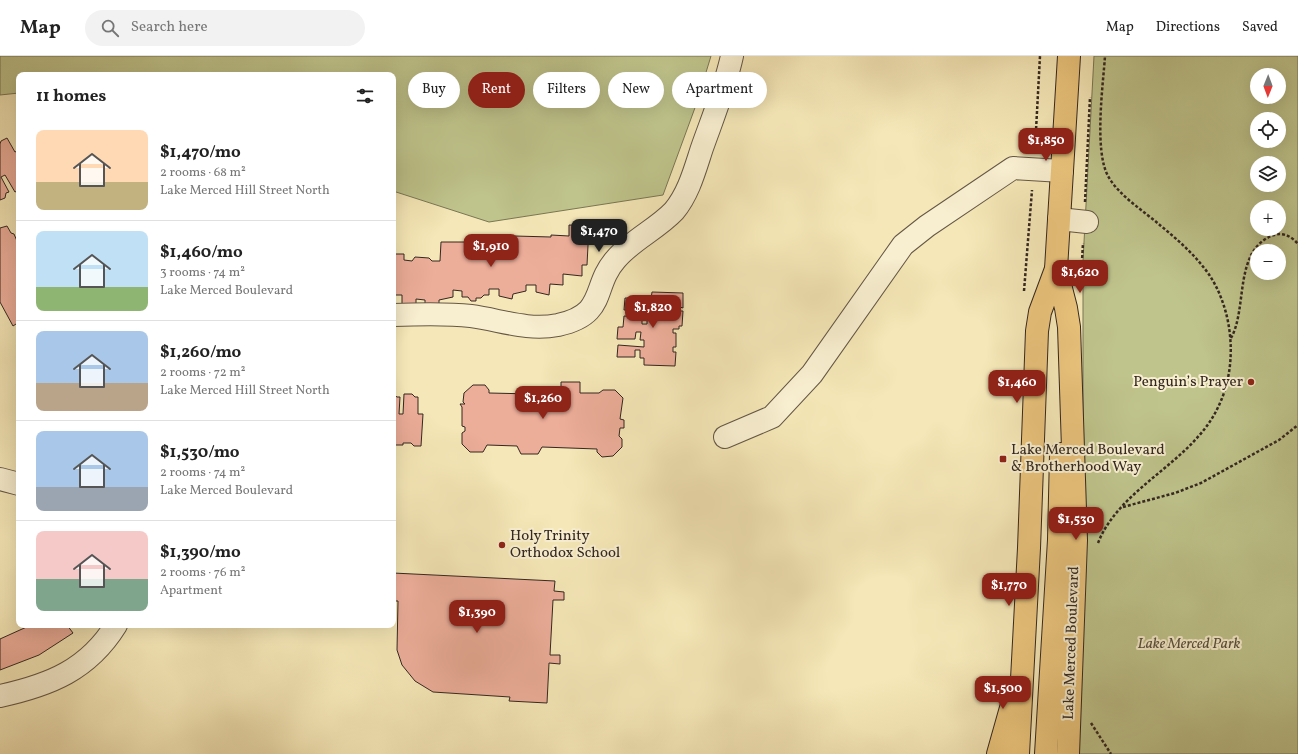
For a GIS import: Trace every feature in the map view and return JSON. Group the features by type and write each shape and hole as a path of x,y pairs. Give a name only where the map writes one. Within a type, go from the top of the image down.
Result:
{"main road":[{"name":"Lake Merced Boulevard","path":"1018,754 1037,331 1040,312 1056,269 1069,56"},
{"name":"Lake Merced Boulevard","path":"1056,269 1066,308 1069,327 1076,540 1068,754"},
{"path":"1046,754 1069,327"},
{"path":"998,754 1022,668"}],"street":[{"path":"396,315 456,314 529,327 559,325 588,312 595,304 607,273 615,260 664,220 683,199 724,89 732,56"},
{"path":"725,437 772,417 812,374 903,245 927,226 1013,168 1062,171"},
{"path":"1059,219 1087,222"},
{"path":"0,479 16,483"},
{"path":"0,696 39,686 72,671 99,649 114,628"}],"path":[{"path":"1024,294 1034,169 1040,56"},
{"path":"1096,547 1110,520 1120,508 1187,448 1211,418 1220,403 1225,387 1231,354 1231,338 1223,306 1208,274 1184,245 1126,196 1108,176 1104,164 1102,133 1104,56"},
{"path":"1231,338 1238,323 1248,261 1253,252 1270,236 1278,233 1286,235 1298,244"},
{"path":"1120,508 1175,493 1201,483 1279,440 1298,425"},
{"path":"1089,719 1111,754"}],"green space":[{"path":"0,56 711,56 706,72 672,72 672,108 695,108 663,195 489,222 396,192 396,72 16,72 16,93 0,95"},
{"name":"Lake Merced Park","path":"1094,56 1298,56 1298,754 1075,754 1083,553 1083,261"}],"building":[{"path":"7,138 16,152 16,192 5,175 1,177 9,192 6,193 5,198 0,200 0,144 1,141"},
{"path":"569,225 589,226 587,265 582,265 582,276 563,274 563,285 550,284 549,295 536,292 536,285 526,285 526,291 513,294 512,299 499,296 499,289 489,289 489,295 476,298 476,301 471,301 468,297 462,297 462,291 453,290 453,297 439,300 439,310 425,306 425,300 416,299 416,306 402,308 402,295 396,295 396,254 404,254 404,260 412,261 415,257 429,258 432,261 440,261 441,242 514,242 515,236 569,236"},
{"path":"7,226 16,239 16,324 13,326 0,302 0,228"},
{"path":"652,292 683,293 683,308 680,307 680,311 683,311 682,326 679,326 679,329 673,329 673,333 676,333 676,347 673,347 673,352 676,352 675,366 644,365 644,358 640,358 640,350 635,350 635,357 617,357 618,345 644,347 644,340 640,340 641,332 636,332 635,339 617,339 618,327 623,327 624,316 642,317 642,324 647,324 647,317 651,317 651,310 624,310 625,298 642,299 642,306 647,306 647,299 651,299"},
{"path":"561,382 580,382 580,393 599,393 603,390 615,390 623,398 620,419 624,420 624,428 620,428 619,436 622,439 622,447 613,456 602,457 597,452 597,449 542,447 538,454 521,454 517,446 487,445 483,452 470,452 462,444 462,433 465,431 465,427 462,426 462,407 460,404 465,404 463,402 464,393 473,385 485,385 489,390 489,393 532,394 536,387 549,388 554,392 561,392"},
{"path":"404,394 412,394 415,397 418,397 418,414 423,414 421,446 414,446 411,443 403,443 403,445 396,445 396,396 400,397 399,414 403,414"},
{"path":"396,573 555,581 554,591 564,592 564,600 553,600 550,655 560,655 560,664 549,663 547,703 509,701 510,697 433,692 415,681 402,665 397,650 398,601 396,601"},
{"path":"24,628 69,628 73,633 39,655 0,670 0,639"}],"place":[{"name":"Penguin’s Prayer","path":"1251,382"},
{"name":"Lake Merced Boulevard & Brotherhood Way","path":"1003,459"},
{"name":"Holy Trinity Orthodox School","path":"502,545"}]}
